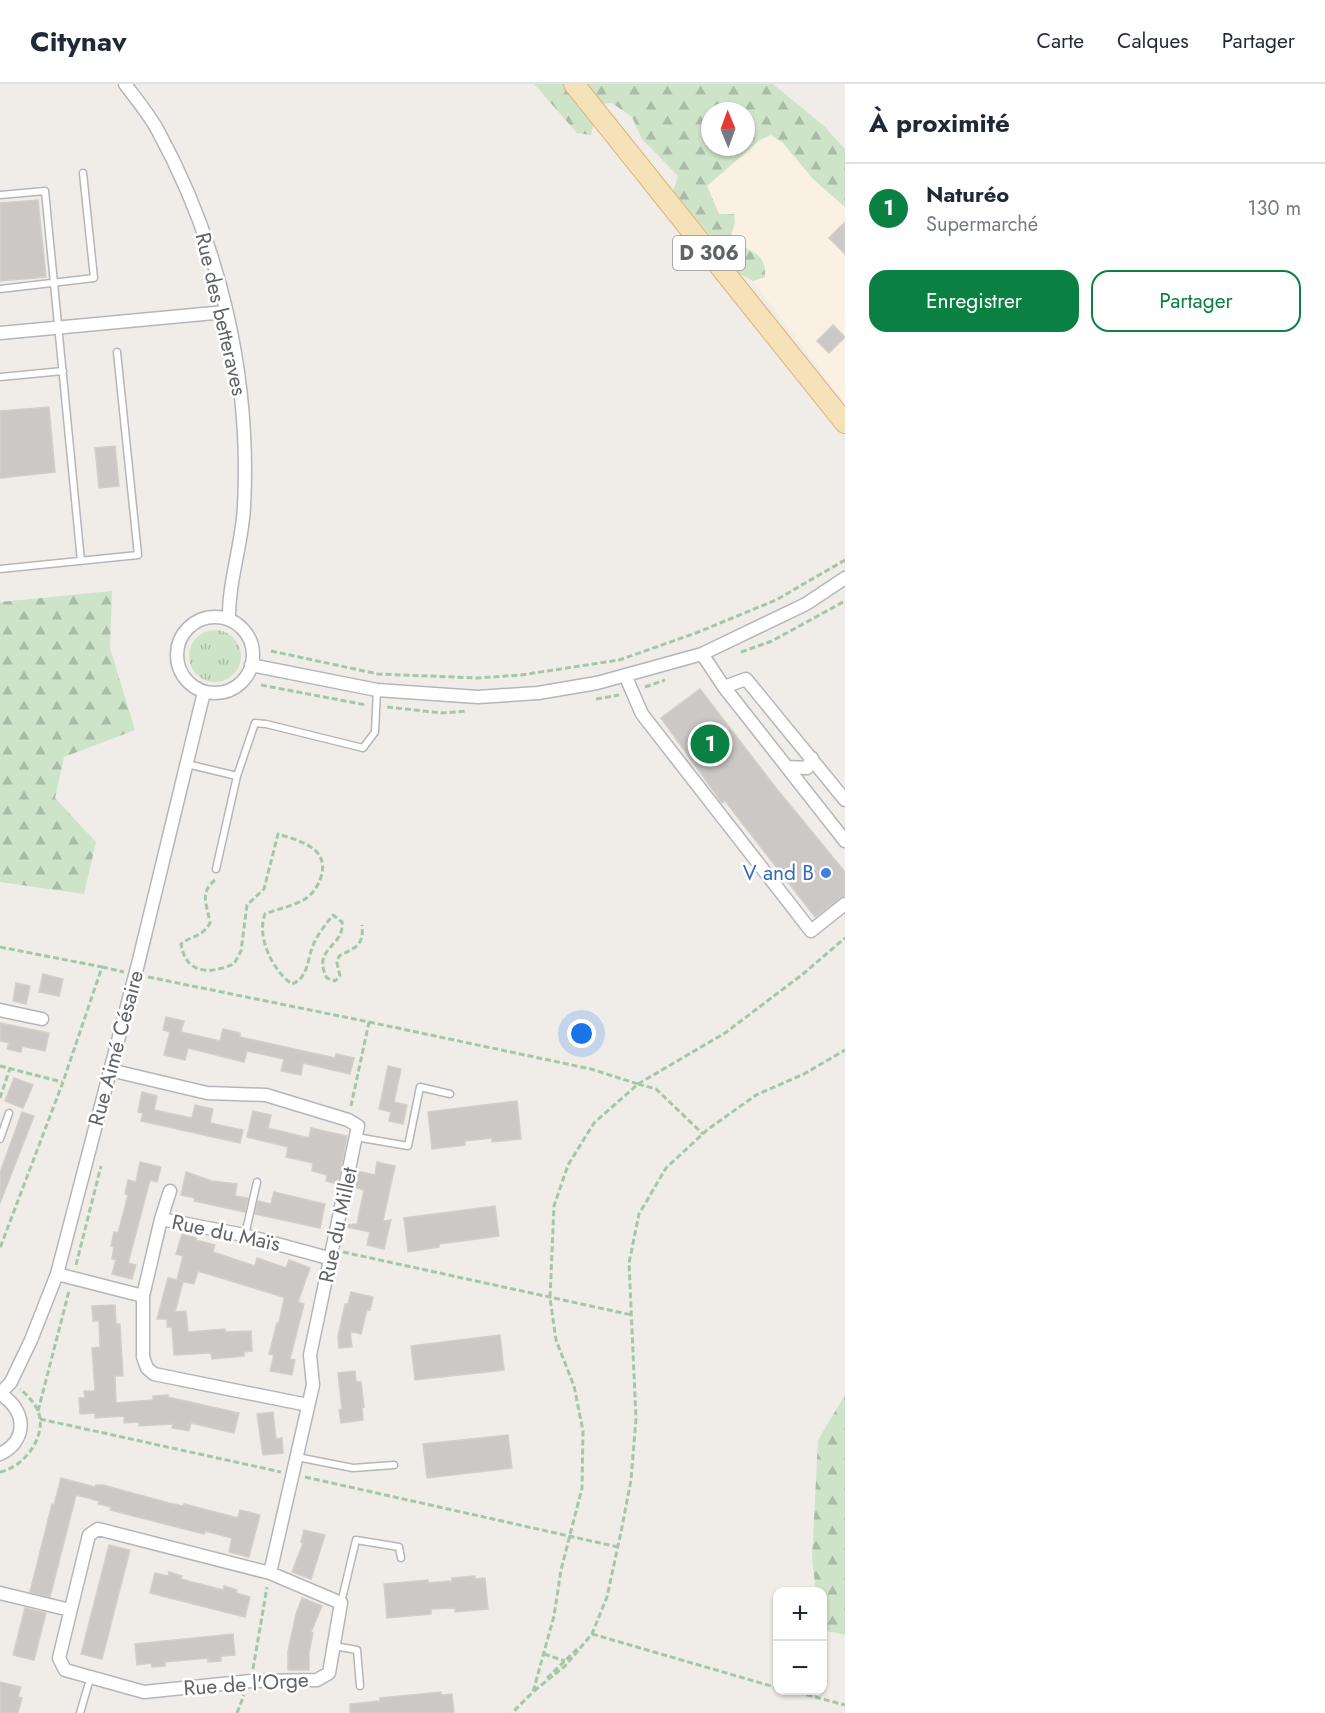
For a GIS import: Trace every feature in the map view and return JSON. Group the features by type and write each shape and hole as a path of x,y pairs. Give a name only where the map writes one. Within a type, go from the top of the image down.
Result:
{"main road":[{"name":"D 306","path":"574,84 845,423"}],"street":[{"name":"Rue des betteraves","path":"125,84 156,127 194,204 211,251 240,380 245,457 244,509 229,603 229,620"},
{"path":"0,333 225,312"},
{"path":"251,665 377,690 478,697 538,693 597,683 702,654 806,604 845,578"},
{"path":"217,617 229,620 240,626 247,636 252,647 251,665 243,681 233,689 222,693 204,692 192,686 178,667 176,655 178,643 184,632 199,621 217,617"},
{"path":"702,654 724,687 845,841"},
{"path":"625,675 642,714 811,931 845,904"},
{"path":"724,687 746,679 845,800"},
{"name":"Rue Aimé Césaire","path":"0,1394 11,1382 31,1340 57,1274 135,974 204,692"},
{"path":"788,767 807,768 812,758"},
{"path":"0,1010 42,1020"},
{"path":"110,1070 207,1093 266,1095 348,1120"},
{"name":"Rue du Millet","path":"270,1574 313,1385 310,1355 358,1126 348,1120"},
{"path":"161,1219 170,1191"},
{"name":"Rue du Maïs","path":"308,1405 154,1374 147,1368 143,1357 143,1296 161,1219 332,1254"},
{"path":"57,1274 143,1296"},
{"path":"0,1394 17,1408 21,1429 18,1439 11,1448 0,1454"},
{"name":"Rue de l'Orge","path":"98,1529 270,1574 341,1603 329,1673 317,1680 251,1681 144,1692 64,1670 59,1658 70,1610 89,1535 98,1529"},
{"path":"0,1593 70,1610"}],"lane":[{"path":"0,288 94,278 83,173"},
{"path":"0,195 45,191 81,561"},
{"path":"0,569 138,555 117,352"},
{"path":"0,376 63,370"},
{"path":"216,869 237,776 255,723 363,748 375,732 377,690"},
{"path":"186,764 237,776"},
{"path":"356,1137 408,1146 420,1087 450,1094"},
{"path":"0,1139 9,1113"},
{"path":"244,1235 256,1182"},
{"path":"297,1457 353,1468 394,1465"},
{"path":"341,1603 356,1540 399,1547 401,1558"},
{"path":"333,1646 357,1650 360,1686"},
{"path":"80,1713 90,1679"}],"path":[{"path":"271,651 378,674 477,678 521,675 620,660 696,633 776,600 845,560"},
{"path":"216,869 215,880 208,885 205,896 210,923 204,933 189,938 181,944 183,956 189,965 210,971 234,964 241,951 247,905 264,889 278,834 305,842 320,855 323,868 317,887 304,899 265,914 262,923 270,957 282,977 292,984 300,981 305,973 314,943 333,915 342,922 343,931 338,940 328,947 323,969 327,978 335,981 340,976 337,963 339,956 360,944 363,937 362,925"},
{"path":"533,1692 554,1616 561,1570 582,1488 583,1431 574,1386 556,1340 550,1298 554,1206 568,1165 594,1123 638,1084 725,1033 803,974 845,938"},
{"path":"0,947 591,1070 656,1089 703,1134"},
{"path":"0,1248 63,1082 102,967"},
{"path":"147,988 150,977"},
{"path":"348,1120 369,1022"},
{"path":"533,1692 568,1662 592,1634 606,1597 618,1546 631,1480 636,1419 629,1263 639,1214 666,1168 703,1134 756,1095 804,1074 845,1050"},
{"path":"0,1066 63,1082"},
{"path":"0,1098 10,1068"},
{"path":"38,1411 102,1164"},
{"path":"332,1254 632,1315"},
{"path":"569,1536 618,1546"},
{"path":"237,1713 251,1681 270,1574"},
{"path":"592,1634 773,1687"},
{"path":"512,1713 592,1634"},
{"path":"544,1654 568,1662"},
{"path":"808,1695 845,1705"}],"shaded area":[{"path":"771,135 783,143 813,179 845,207 845,403 753,281 765,277 758,254 731,235 735,222 719,214 707,186 742,156 755,156 755,144"}],"green space":[{"path":"534,84 773,84 824,126 845,149 845,207 813,179 783,143 771,135 755,144 755,102 701,102 701,156 742,156 707,186 719,214 734,214 735,222 731,235 757,255 764,264 765,277 753,281 736,272 725,246 711,237 673,191 678,176 642,139 632,117 612,103 598,104 591,135 577,133"},
{"path":"112,591 110,648 135,730 64,757 55,798 96,842 84,894 0,882 0,602"},
{"path":"215,630 225,632 233,638 239,646 241,656 239,666 233,674 225,680 215,682 205,680 197,674 191,666 189,656 191,646 197,638 205,632"},
{"path":"845,1395 845,1635 827,1631 827,1587 816,1587 812,1559 818,1440"}],"building":[{"path":"38,200 46,277 0,281 0,203"},
{"path":"845,222 845,254 829,238"},
{"path":"833,325 845,337 829,353 817,341"},
{"path":"49,407 55,472 0,478 0,411"},
{"path":"115,446 119,486 99,488 95,448"},
{"path":"700,689 776,788 845,872 845,895 815,917 725,801 722,803 661,718"},
{"path":"43,974 63,979 59,996 39,992"},
{"path":"16,983 30,986 26,1004 13,1001"},
{"path":"166,1017 184,1021 181,1032 220,1041 223,1029 240,1033 240,1037 335,1058 336,1054 354,1058 350,1074 303,1063 301,1075 281,1071 284,1059 247,1051 244,1062 188,1048 185,1060 164,1055 170,1032 163,1030"},
{"path":"0,1023 49,1033 45,1051 22,1046 21,1052 7,1049 9,1043 0,1041"},
{"path":"388,1066 401,1069 394,1102 407,1105 403,1124 389,1121 391,1112 379,1109"},
{"path":"14,1078 33,1085 23,1108 5,1101"},
{"path":"142,1092 157,1096 154,1110 192,1118 195,1105 213,1109 210,1123 243,1130 240,1143 141,1121 143,1113 138,1112"},
{"path":"517,1101 521,1139 492,1142 492,1138 465,1141 465,1145 432,1149 428,1112"},
{"path":"253,1111 271,1115 268,1128 309,1138 311,1128 347,1136 338,1184 326,1181 327,1175 312,1171 313,1163 286,1157 288,1147 247,1137"},
{"path":"22,1112 34,1116 0,1203 0,1173"},
{"path":"140,1162 161,1167 157,1182 150,1180 128,1263 136,1265 132,1279 112,1274 116,1260 112,1259 114,1247 111,1246 114,1232 118,1233 128,1195 125,1194 128,1180 136,1182"},
{"path":"377,1162 395,1166 383,1221 391,1220 384,1249 367,1245 370,1232 346,1227 346,1225 357,1224 364,1190 354,1187 357,1171 375,1175"},
{"path":"186,1172 212,1181 237,1184 235,1196 248,1198 245,1212 194,1201 195,1198 181,1195"},
{"path":"274,1192 325,1204 320,1228 255,1214 258,1201 271,1204"},
{"path":"495,1206 499,1236 439,1244 439,1247 408,1252 404,1218"},
{"path":"182,1234 215,1245 213,1252 255,1266 257,1258 286,1268 289,1260 310,1268 298,1302 304,1304 290,1359 295,1360 292,1375 270,1371 274,1355 269,1354 277,1323 279,1323 283,1297 198,1271 194,1284 179,1281 183,1282 175,1312 186,1311 188,1332 225,1329 225,1332 251,1331 252,1351 244,1352 244,1356 212,1359 211,1353 174,1355 172,1327 167,1327 167,1319 157,1319 168,1278 177,1280 183,1256 176,1254"},
{"path":"351,1292 373,1297 370,1310 367,1309 361,1334 350,1331 352,1347 339,1348 338,1336 345,1304 348,1304"},
{"path":"115,1305 116,1324 120,1324 123,1376 115,1376 116,1403 153,1400 153,1396 168,1395 168,1397 239,1413 234,1433 191,1423 189,1431 172,1428 173,1424 139,1426 139,1422 124,1423 124,1416 95,1418 95,1413 80,1414 79,1398 85,1398 84,1391 95,1391 92,1348 100,1347 99,1321 93,1321 92,1306"},
{"path":"500,1335 504,1370 415,1380 411,1346"},
{"path":"355,1371 356,1382 361,1382 363,1420 341,1423 339,1410 342,1409 338,1373"},
{"path":"273,1412 276,1439 282,1438 283,1453 263,1455 257,1414"},
{"path":"508,1435 512,1468 427,1478 423,1444"},
{"path":"61,1478 95,1487 103,1485 169,1503 183,1506 184,1504 238,1518 240,1510 260,1515 249,1557 229,1552 232,1538 205,1531 204,1534 110,1510 111,1507 98,1504 99,1501 76,1495 50,1597 30,1592 52,1504 54,1505"},
{"path":"304,1530 325,1535 311,1579 292,1572 303,1543 301,1542"},
{"path":"109,1545 130,1550 102,1659 81,1654"},
{"path":"169,1572 182,1576 181,1579 223,1590 224,1586 250,1597 245,1617 150,1593 155,1573 168,1576"},
{"path":"475,1576 475,1579 485,1578 488,1609 455,1612 455,1608 431,1609 431,1614 387,1618 384,1584 428,1580 428,1583 452,1581 452,1578"},
{"path":"302,1598 322,1606 311,1632 313,1633 309,1653 309,1670 288,1670 288,1651"},
{"path":"25,1608 46,1613 34,1660 13,1655"},
{"path":"233,1634 235,1655 221,1656 221,1661 208,1662 208,1658 165,1662 165,1666 152,1667 151,1663 137,1665 135,1644"},
{"path":"0,1682 21,1687 18,1697 22,1698 18,1713 0,1713"},
{"path":"441,1692 441,1695 452,1694 454,1713 350,1713 350,1704 380,1701 380,1698"}],"place":[{"name":"Naturéo","path":"710,744"},
{"name":"V and B","path":"826,873"}]}
